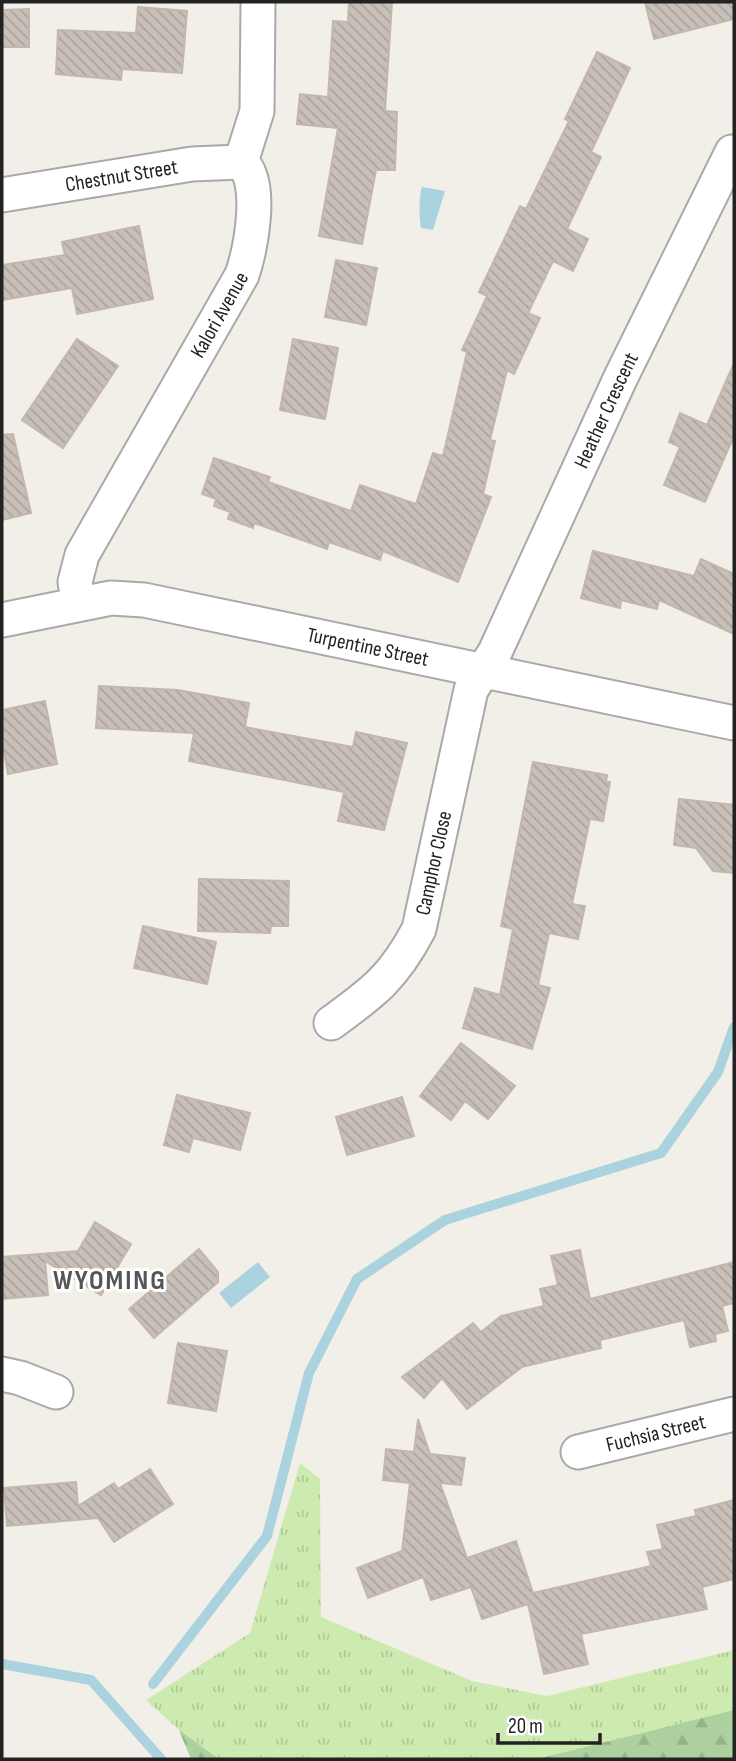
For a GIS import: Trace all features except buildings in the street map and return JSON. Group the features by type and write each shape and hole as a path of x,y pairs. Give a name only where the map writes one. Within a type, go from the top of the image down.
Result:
{"street":[{"path":"241,162 257,111 258,2"},
{"name":"Heather Crescent","path":"482,671 495,652 620,379 732,152"},
{"name":"Chestnut Street","path":"2,195 192,164 241,162"},
{"name":"Kalori Avenue","path":"79,604 75,582 82,555 242,275 251,242 254,184 249,169 241,162"},
{"name":"Turpentine Street","path":"2,620 111,598 144,600 734,723"},
{"name":"Camphor Close","path":"331,1023 378,989 402,961 419,929 471,690 482,671"},
{"path":"2,1374 56,1392"},
{"name":"Fuchsia Street","path":"578,1452 734,1414"}],"green space":[{"path":"300,1463 320,1479 321,1617 472,1681 547,1696 734,1650 734,1710 537,1759 219,1759 179,1730 146,1700 250,1633"},
{"path":"734,1710 734,1759 537,1759"},
{"path":"179,1730 219,1759 191,1759"}],"water":[{"path":"422,187 445,191 433,230 421,228"},
{"path":"258,1262 270,1277 231,1308 219,1293"}],"waterway":[{"path":"153,1684 267,1536 309,1373 357,1279 445,1220 661,1153 718,1072 734,1027"},
{"path":"2,1664 91,1680 161,1759"}],"district":[{"name":"WYOMING","path":"110,1279"}]}
